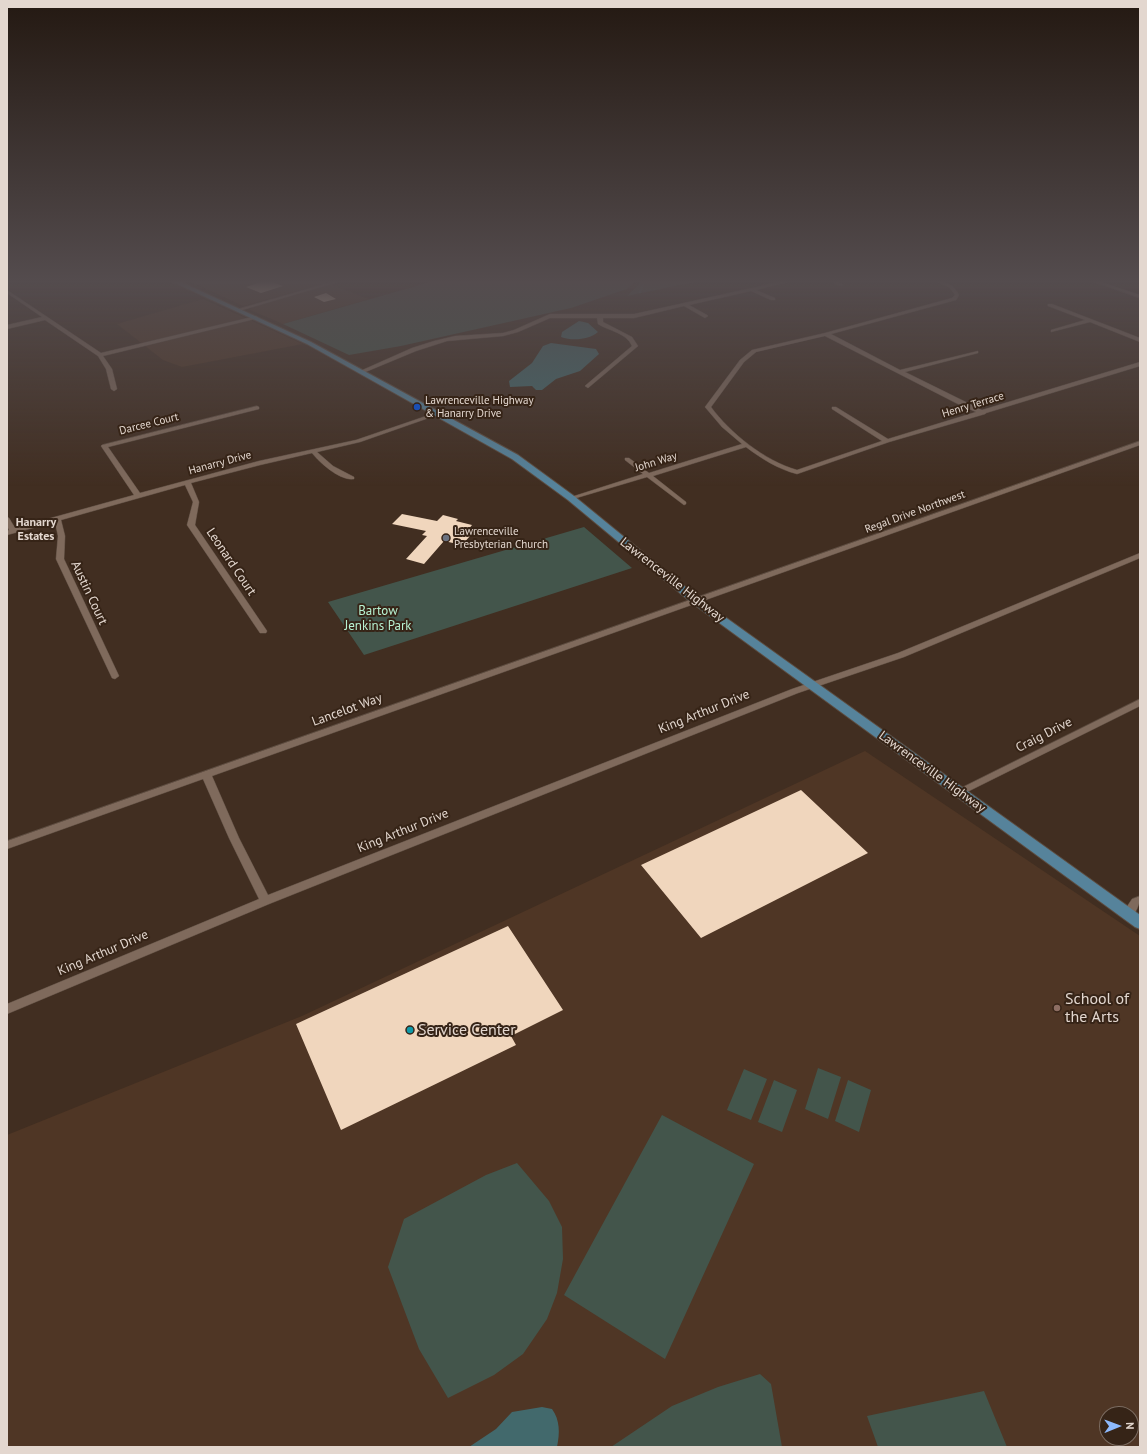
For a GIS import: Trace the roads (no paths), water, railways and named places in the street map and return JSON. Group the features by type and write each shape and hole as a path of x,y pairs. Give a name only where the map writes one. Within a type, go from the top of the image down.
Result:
{"main road":[{"name":"Lawrenceville Highway","path":"321,350 515,457 571,498 665,577 811,685 1140,923"}],"street":[{"path":"92,350 100,355 110,368 114,390"},
{"path":"100,355 122,350"},
{"path":"361,372 416,350"},
{"path":"588,386 630,350"},
{"name":"Henry Terrace","path":"759,350 754,351 742,360 708,407 714,417 747,445 787,471 797,472 887,441 1140,364"},
{"path":"856,350 958,402 983,413"},
{"path":"899,372 976,352"},
{"name":"Darcee Court","path":"138,495 104,446 257,408"},
{"path":"834,408 887,441"},
{"name":"Hanarry Drive","path":"10,532 186,482 259,463 358,441 437,414"},
{"name":"Regal Drive Northwest","path":"696,600 1140,443"},
{"name":"John Way","path":"571,498 747,445"},
{"path":"314,452 325,465 335,472 352,478"},
{"path":"627,459 650,475 684,503"},
{"name":"Leonard Court","path":"186,482 196,502 191,525 263,631"},
{"path":"7,519 10,532"},
{"name":"Austin Court","path":"57,519 63,531 63,539 59,549 60,559 115,676"},
{"path":"811,685 901,655 1140,555"},
{"name":"Lancelot Way","path":"7,845 696,600"},
{"name":"King Arthur Drive","path":"7,1008 265,901 811,685"},
{"name":"Craig Drive","path":"960,792 1140,702"},
{"path":"206,774 265,901"},
{"path":"1127,914 1140,900"}],"water":[{"path":"541,350 597,350 599,354 580,371 556,379 542,390 536,390 532,386 510,387 509,381 532,363"},
{"path":"542,1407 552,1409 557,1418 559,1437 557,1447 469,1447 496,1429 512,1412"}],"place":[{"name":"Lawrenceville Highway & Hanarry Drive","path":"417,407"},
{"name":"Lawrenceville Presbyterian Church","path":"446,538"},
{"name":"School of the Arts","path":"1057,1008"},
{"name":"Service Center","path":"410,1030"}],"district":[{"name":"Hanarry Estates","path":"36,530"}],"park label":[{"name":"Bartow Jenkins Park","path":"378,618"}]}
